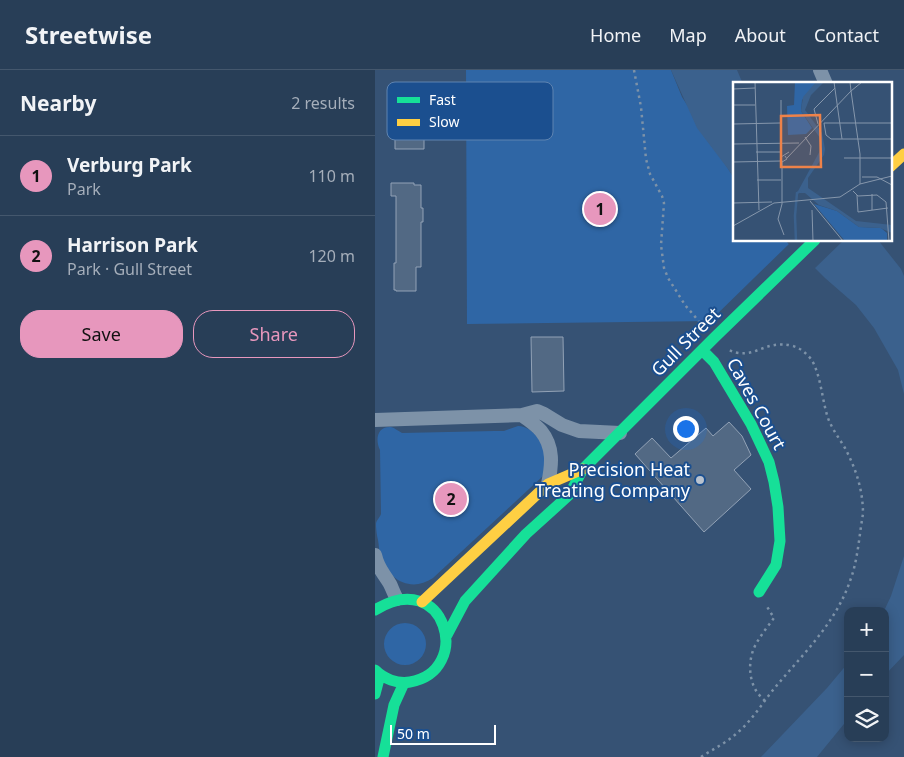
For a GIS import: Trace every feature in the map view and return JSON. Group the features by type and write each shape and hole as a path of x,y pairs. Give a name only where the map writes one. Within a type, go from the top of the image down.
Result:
{"street":[{"path":"820,70 825,82"},
{"path":"891,166 904,154"},
{"name":"Gull Street","path":"403,682 418,680 431,674 440,663 446,650 447,635 465,600 526,534 569,496 583,469 814,241"},
{"name":"Caves Court","path":"702,350 714,362 751,424 769,462 774,482 780,542 777,565 759,592"},
{"path":"375,420 522,415 537,411 561,425 579,431 620,432"},
{"path":"522,415 540,430 547,441 551,452 552,466 549,484"},
{"name":"Gull Street","path":"422,602 549,484 583,469"},
{"path":"375,555 377,564 397,599"},
{"path":"375,610 383,604 397,599 409,598 422,602 434,610 443,622 447,635"},
{"path":"375,694 377,672 389,680 403,682 394,705 383,757"}],"path":[{"path":"634,70 641,107 646,158 650,174 662,196 661,244 664,268 668,278 685,305 727,350 736,354 745,354 772,344 781,344 793,346 805,353 815,367 827,417 846,450 859,479 863,503 863,514 851,580 828,624 738,732 701,757"},
{"path":"759,592 774,618 756,644 751,656 752,682 756,691 765,701"}],"shaded area":[{"path":"466,70 671,70 682,97 733,176 733,241 788,241 790,243 710,321 467,324 466,140 553,140 553,82 466,82"},
{"path":"671,70 737,70 742,82 733,82 733,176 697,128"},
{"path":"788,241 879,241 901,269 904,276 904,394 898,370 874,328 856,305 825,278"},
{"path":"518,426 530,430 542,445 545,458 543,476 433,578 417,584 409,584 401,582 394,577 380,556 376,530 376,523 381,514 380,450 378,442 380,431 386,427 391,427 402,433 504,431"},
{"path":"904,556 904,655 889,671 889,607 886,607"},
{"path":"409,623 417,626 423,632 426,644 423,656 417,662 401,665 393,662 387,656 384,640 387,632 393,626"},
{"path":"844,668 844,724 817,757 761,757"}],"pier":[{"path":"786,241 843,241 813,270"}],"building":[{"path":"395,140 424,140 424,149 395,149"},
{"path":"391,183 414,183 414,185 421,185 423,222 421,222 421,267 416,267 416,291 394,290 396,196 391,196"},
{"path":"531,337 563,337 564,391 532,392"},
{"name":"Precision Heat Treating Company","path":"729,422 742,436 751,455 734,470 751,489 704,532 635,454 652,438 671,458 706,428 713,436"}],"traffic: fast":[{"path":"447,635 465,601 526,534 569,495 583,469 814,241"},
{"path":"702,350 714,362 751,424 769,462 774,482 780,541 776,565 759,592"},
{"path":"375,610 400,600 419,601 434,611 443,625 446,643 442,660 430,674 410,682 391,680 375,670"},
{"path":"375,694 380,675"},
{"path":"383,757 394,705 404,683"}],"traffic: slow":[{"path":"891,166 904,154"},
{"path":"422,602 548,484 583,469"}],"place":[{"name":"Verburg Park","path":"600,209"},
{"name":"Precision Heat Treating Company","path":"700,480"},
{"name":"Harrison Park","path":"451,499"}]}
